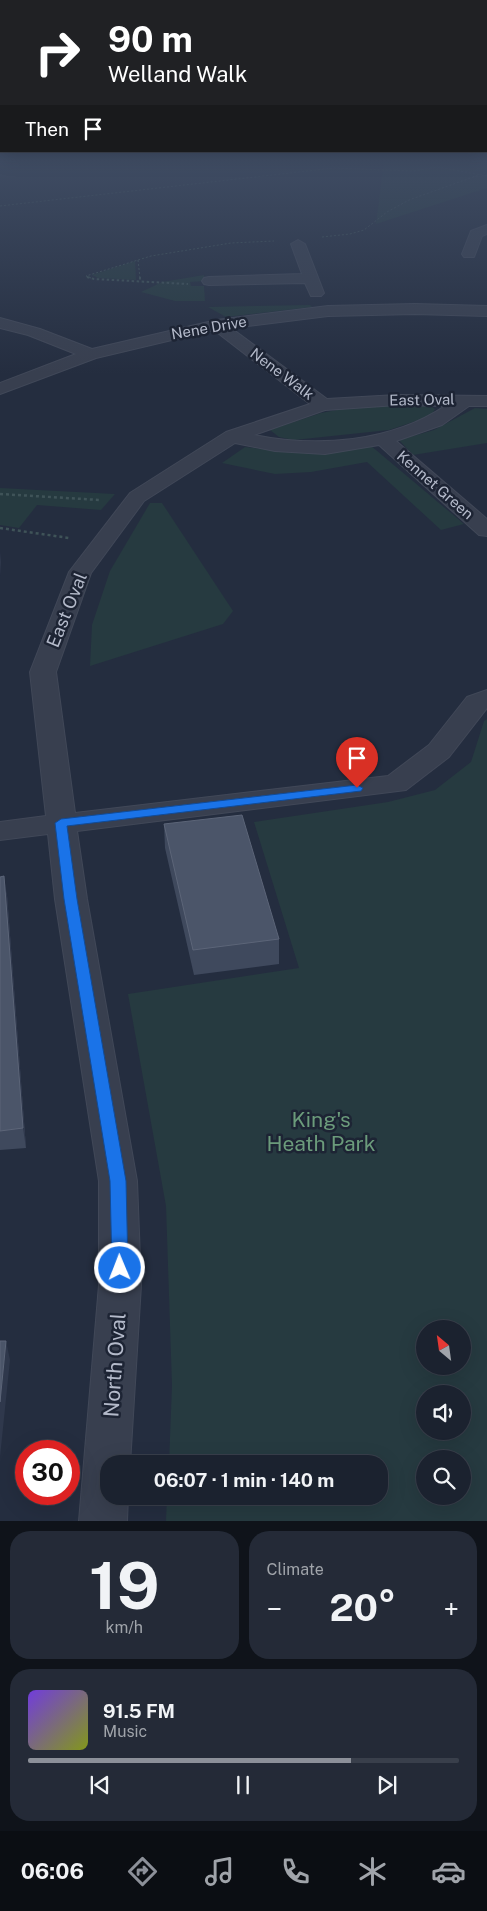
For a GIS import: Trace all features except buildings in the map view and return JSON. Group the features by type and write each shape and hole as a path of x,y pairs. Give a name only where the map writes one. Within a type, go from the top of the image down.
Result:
{"street":[{"path":"469,254 476,234 480,232"},
{"path":"298,242 317,296 328,311"},
{"path":"209,281 311,278"},
{"name":"Nene Drive","path":"0,389 91,354 217,325 328,311 415,309 487,311"},
{"path":"0,323 34,332 91,354"},
{"name":"Nene Walk","path":"217,325 323,406"},
{"name":"East Oval","path":"61,823 43,672 80,572 137,497 233,436 323,406 397,400 476,400"},
{"name":"East Oval","path":"233,436 275,445 325,448 382,439 435,421 476,400"},
{"name":"Kennet Green","path":"382,439 487,530"},
{"path":"0,831 396,784 439,751 476,704 487,698"},
{"name":"North Oval","path":"61,823 70,899 118,1181 120,1285 103,1521"}],"path":[{"path":"189,284 94,279 86,276 152,256 231,243 298,242 357,232"},
{"path":"138,260 140,281"},
{"path":"0,494 133,503"},
{"path":"0,528 102,543"}],"green space":[{"path":"135,261 136,280 98,278 92,275"},
{"path":"204,275 205,281 190,282 191,286 204,286 205,301 175,301 141,292 162,282"},
{"path":"310,305 312,307 226,317 208,307"},
{"path":"425,403 435,409 431,416 389,430 294,440 279,437 270,430 321,413 352,407"},
{"path":"475,408 487,409 487,443 413,455 399,440 434,430"},
{"path":"370,445 464,524 441,530 367,462 311,472 275,474 222,463 245,447 280,451"},
{"path":"0,488 115,494 101,510 37,505 19,528 0,525"},
{"path":"150,503 162,503 233,611 223,624 90,666 92,625 110,571"},
{"name":"King's Heath Park","path":"487,719 487,1521 166,1521 167,1505 388,1505 388,1455 169,1455 172,1385 166,1206 128,994 299,968 254,822 388,802 435,790 471,762 484,721"}],"route":[{"path":"120,1268 118,1181 70,899 61,823 357,788"}]}
